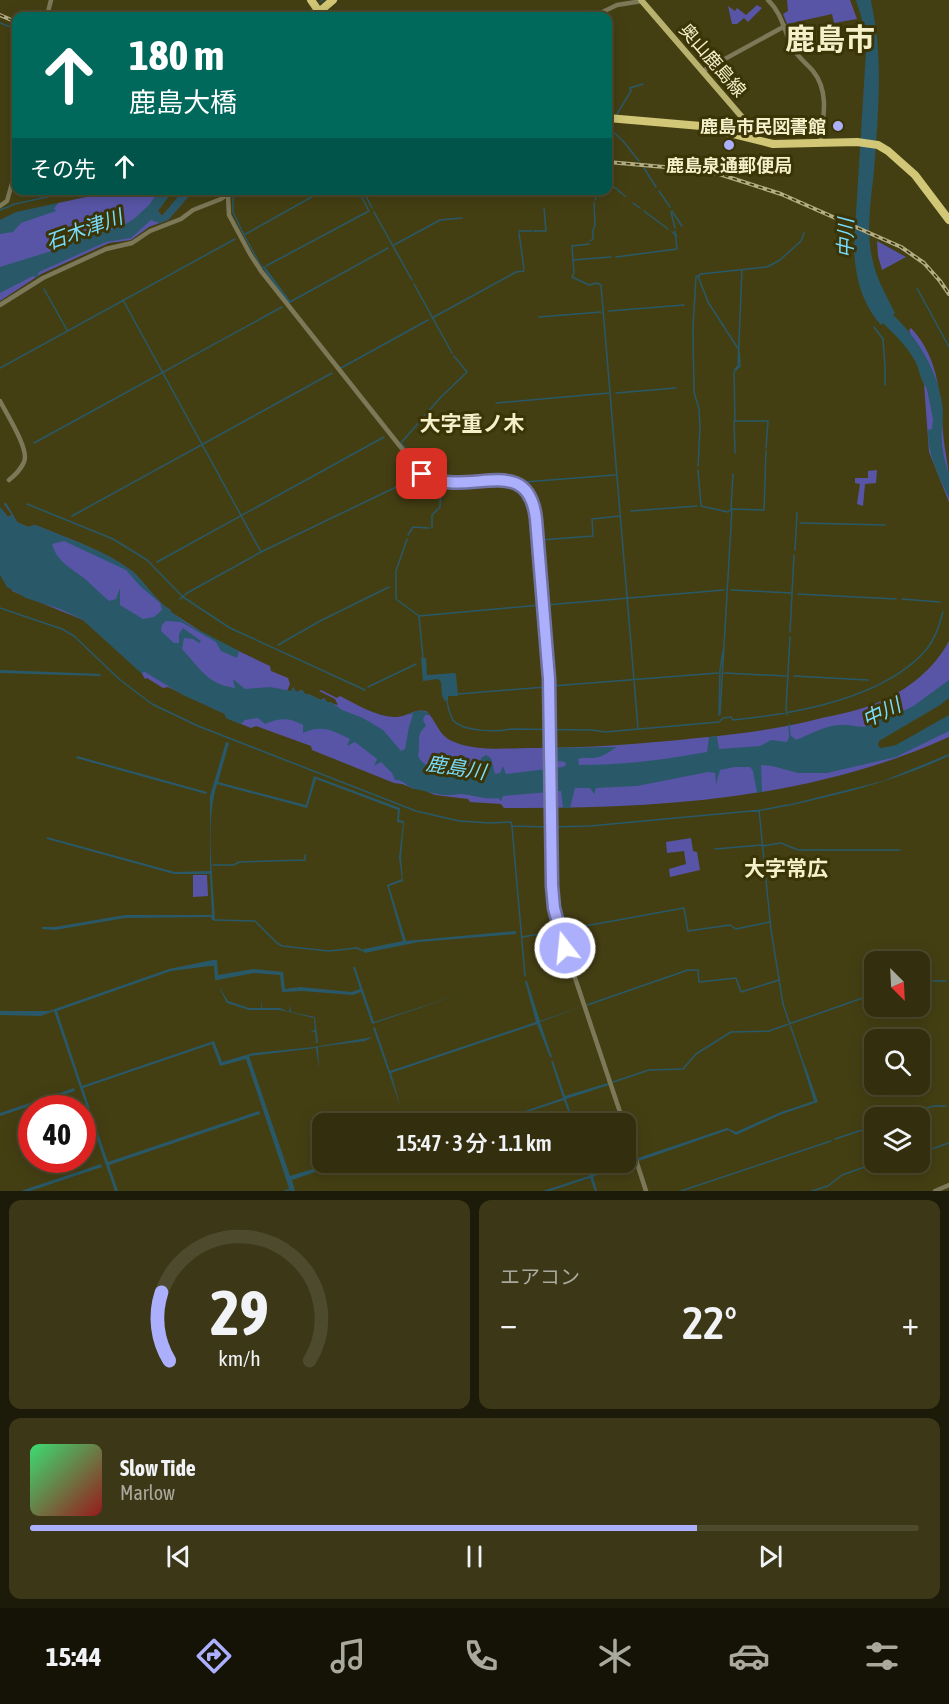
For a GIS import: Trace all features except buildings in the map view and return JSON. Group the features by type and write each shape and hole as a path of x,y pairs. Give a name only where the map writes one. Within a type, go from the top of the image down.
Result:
{"highway":[{"path":"321,12 333,0"},
{"path":"612,118 701,126 782,145 859,142 878,145 896,157 915,175 949,220"}],"main road":[{"name":"奥山鹿島線","path":"642,0 754,130 759,141"}],"street":[{"path":"602,12 616,5 642,0"},
{"path":"768,0 778,11 793,48 814,72 823,88 825,96 820,144"},
{"path":"703,71 784,26"},
{"path":"0,206 7,201 12,183"},
{"path":"0,305 43,278 106,249 132,243 150,231 181,219 193,210 228,195 229,215 261,271 422,474 430,479 454,484 516,482 528,492 535,507 549,679 550,858 554,908 620,1113"},
{"path":"0,401 17,434 25,456 25,462 9,480"},
{"path":"636,1160 646,1191"},
{"path":"935,1191 949,1185"}],"shaded area":[{"path":"787,0 850,0 857,19 834,23 832,14 787,24 783,14 788,11"},
{"path":"757,5 762,8 748,22 744,18 737,24 732,24 728,6 735,11 737,8 746,15"},
{"path":"95,195 163,195 133,226 0,282 0,225 54,208 58,203"},
{"path":"180,195 190,195 168,220 149,227 131,240 109,243 41,274 0,301 0,289 158,211 162,216"},
{"path":"877,241 906,257 882,270"},
{"path":"911,328 921,340 934,367 940,396 949,483 944,473 939,416 909,330"},
{"path":"924,384 927,388 949,502 929,452"},
{"path":"877,470 876,483 865,484 863,506 857,504 860,484 855,483 855,478 868,478 868,471"},
{"path":"6,503 17,522 28,527 35,525 72,540 132,571 171,612 211,638 270,666 271,671 288,678 290,684 287,691 292,691 293,687 296,692 302,690 305,694 321,700 324,698 327,702 338,705 335,699 319,691 321,690 387,716 398,717 422,710 426,711 447,738 471,747 554,748 635,744 744,733 806,722 865,707 890,697 919,678 936,661 949,641 949,690 882,729 672,766 449,782 400,758 372,730 220,696 141,623 55,590 0,507 8,517 12,515 4,504"},
{"path":"0,547 182,679 333,721 409,783 895,756 949,727 949,737 896,758 842,775 787,787 674,803 504,808 501,804 470,802 468,799 435,795 421,789 394,783 312,750 311,746 226,718 225,714 168,687 163,688 145,679 141,672 83,620 12,591 13,585"},
{"path":"691,838 693,851 697,852 700,870 670,877 669,869 686,864 684,851 667,853 666,842"},
{"path":"193,875 207,875 208,896 193,897"}],"water":[{"path":"856,0 871,0 878,44 878,107 869,226 872,258 895,313 893,315 920,347 938,384 943,411 942,444 949,475 949,498 929,448 928,430 932,429 933,419 927,388 908,350 883,323 881,325 868,307 860,288 856,268 854,246 866,52 862,19"},
{"path":"170,195 158,211 162,216 180,195 190,195 168,220 159,223 151,220 131,238 106,242 39,272 37,278 33,276 0,293 0,267 61,248 77,238 121,227 135,218 155,196"},
{"path":"58,203 54,208 56,211 21,223 13,232 0,234 0,220 16,212"},
{"path":"6,503 17,522 28,527 35,525 97,551 121,564 137,575 171,612 191,626 239,651 237,658 221,651 216,642 181,622 166,621 162,625 161,631 174,643 179,643 179,634 183,628 201,641 199,643 193,639 184,638 182,649 205,674 218,683 235,688 233,679 245,689 270,687 291,691 293,687 296,692 302,690 305,694 321,700 324,698 327,702 383,730 401,751 405,749 413,714 407,715 419,710 424,711 430,715 425,715 423,720 426,726 419,736 418,756 428,767 438,772 448,773 465,769 473,771 480,766 481,758 486,755 491,758 495,774 500,773 503,766 506,774 566,765 565,762 559,761 555,764 548,761 546,748 617,747 600,757 578,759 579,765 595,765 643,762 707,752 709,737 717,736 719,749 760,746 771,740 787,742 790,735 796,740 834,726 870,725 870,716 875,713 883,719 912,707 949,680 949,698 879,741 878,746 881,748 896,745 949,715 949,731 896,757 827,773 798,773 761,765 762,792 757,793 753,771 750,767 720,770 716,784 715,773 708,772 637,786 596,788 594,794 590,788 575,788 570,808 563,808 561,791 503,796 501,801 498,798 461,794 442,795 415,789 395,780 392,773 381,762 374,766 377,759 355,742 347,746 350,739 333,731 316,729 303,733 303,725 289,720 275,720 265,724 258,718 245,720 241,724 226,718 225,714 183,695 145,672 141,673 83,620 60,609 26,598 7,587 0,575 0,507 8,517 12,515 4,504","holes":["64,541 126,570 160,603 162,610 154,617 143,619 120,605 120,588 116,599 109,601 84,578 69,568 57,556 52,544"]},
{"path":"421,658 426,658 427,675 455,673 458,696 448,696 448,700 445,701 442,696 441,682 438,679 423,681"},
{"path":"0,670 101,674 100,676 0,673"},
{"path":"226,742 229,743 218,782 306,805 314,776 400,808 399,820 404,821 401,858 403,881 389,886 406,941 516,931 516,934 419,942 364,953 364,949 403,941 387,885 402,879 399,858 403,823 397,822 398,810 316,779 307,808 217,784 211,816 215,920 211,917 125,918 55,930 42,929 42,927 55,927 125,915 212,915 210,874 174,874 47,839 47,837 175,872 210,871 210,796"},
{"path":"949,754 929,765 870,786 787,805 883,781"},
{"path":"77,756 207,792 206,794 76,758"},
{"path":"217,960 218,975 253,969 283,972 285,989 300,987 352,992 360,989 353,967 355,967 374,1022 464,993 372,1024 361,992 353,995 302,991 282,992 280,975 254,973 215,980 214,966 210,966 171,971 57,1011 82,1086 214,1041 222,1062 253,1053 314,1047 373,1037 365,1041 318,1047 319,1069 316,1048 249,1056 290,1176 312,1169 313,1173 292,1180 295,1191 290,1191 246,1059 220,1066 212,1044 83,1088 85,1095 82,1095 54,1011 41,1016 0,1015 0,1011 49,1011 169,969"},
{"path":"525,981 527,981 540,1021 583,1006 540,1022 552,1057 550,1057 537,1024 391,1073 401,1108 373,1028 375,1027 390,1071 536,1022"},
{"path":"218,985 228,1001 249,1008 261,1008 261,999 262,1008 280,1008 289,1012 290,1005 291,1012 315,1017 318,1043 316,1043 315,1032 310,1031 315,1030 314,1018 280,1010 249,1010 227,1003"},
{"path":"551,1061 553,1061 565,1096 608,1083 609,1085 566,1099 571,1113 569,1113 564,1100 519,1113 563,1098"},
{"path":"805,1065 818,1102 782,1114 736,1135 728,1130 639,1161 638,1158 727,1128 736,1132 781,1112 814,1101 803,1066"},
{"path":"74,1088 75,1091 63,1095 53,1095"},
{"path":"18,1107 18,1110 0,1116 0,1113"},
{"path":"259,1111 260,1114 109,1165 118,1191 115,1191 96,1137 96,1127 108,1162"},
{"path":"74,1173 84,1173 30,1191 21,1191"},
{"path":"588,1173 604,1173 593,1177 597,1191 590,1178 550,1191 543,1191 589,1176"}],"waterway":[{"path":"0,23 12,28"},
{"path":"617,114 631,91 630,88 643,84"},
{"path":"612,131 639,161"},
{"path":"644,168 656,187"},
{"path":"612,185 625,196"},
{"path":"659,191 670,207"},
{"path":"0,210 15,204 56,195"},
{"path":"236,195 233,198 233,212 244,235 315,195"},
{"path":"266,266 369,211 361,195"},
{"path":"366,195 372,208"},
{"path":"595,200 597,195"},
{"path":"590,241 593,239 595,225 594,203"},
{"path":"633,203 640,208"},
{"path":"534,231 546,231 544,208"},
{"path":"644,211 668,229"},
{"path":"672,211 682,226"},
{"path":"374,212 412,280"},
{"path":"671,212 675,228"},
{"path":"394,245 440,220 462,218"},
{"path":"519,231 532,231"},
{"path":"616,257 677,249 675,231"},
{"path":"672,232 677,236"},
{"path":"519,233 524,269"},
{"path":"698,466 700,427 699,409 694,392 693,328 696,277 701,274 767,267 780,260 801,241 804,233"},
{"path":"244,235 262,268 264,267 290,302 388,248"},
{"path":"0,368 235,239"},
{"path":"589,244 572,246 574,273 572,277 589,285 597,283 601,285 638,728"},
{"path":"573,260 611,257"},
{"path":"265,270 289,303"},
{"path":"735,369 738,366 742,270"},
{"path":"432,318 516,272 524,271"},
{"path":"698,276 708,302 739,350 740,366 734,372 735,421 768,421 766,448"},
{"path":"414,284 452,353"},
{"path":"917,288 949,347"},
{"path":"44,289 67,330"},
{"path":"123,300 261,552"},
{"path":"609,311 684,305"},
{"path":"34,443 282,307"},
{"path":"539,317 601,312"},
{"path":"341,368 428,320"},
{"path":"874,327 883,339 885,385"},
{"path":"443,479 424,469 401,443 440,398 467,372 454,356"},
{"path":"72,516 332,373"},
{"path":"616,393 676,388"},
{"path":"496,403 609,393"},
{"path":"734,421 735,453"},
{"path":"157,562 384,437"},
{"path":"720,714 732,509 764,510 766,451"},
{"path":"698,470 701,506 728,512 730,510"},
{"path":"731,509 733,474"},
{"path":"451,480 508,476 524,482 615,475"},
{"path":"180,599 261,552 419,476"},
{"path":"456,488 509,484"},
{"path":"432,528 432,515 440,507 441,486 453,488"},
{"path":"27,504 113,539 147,560 183,597 230,628 365,690"},
{"path":"631,511 697,506"},
{"path":"795,550 797,512"},
{"path":"541,540 593,536 592,519 620,516"},
{"path":"800,523 885,525"},
{"path":"408,535 413,527 429,528"},
{"path":"407,539 396,571 396,599 419,616 423,658"},
{"path":"728,578 730,543"},
{"path":"790,632 794,555"},
{"path":"278,645 320,621 389,587"},
{"path":"546,605 724,590"},
{"path":"731,590 792,593"},
{"path":"798,594 896,599"},
{"path":"902,599 940,602"},
{"path":"419,616 540,605"},
{"path":"0,608 62,629 74,636 119,679 152,704 198,726 416,811 459,821 511,822 512,826 547,827"},
{"path":"447,701 452,718 458,724 489,731 511,729 605,732 719,722 723,718 731,717 733,720 783,713 837,701 863,692 908,667 926,650 934,637 943,612"},
{"path":"787,715 790,637"},
{"path":"719,715 720,670 723,651"},
{"path":"368,687 416,664"},
{"path":"552,686 718,673"},
{"path":"724,673 786,676"},
{"path":"794,676 868,680"},
{"path":"458,694 546,687"},
{"path":"789,724 790,738"},
{"path":"552,827 590,826 762,810 788,805"},
{"path":"759,810 771,930 783,1004 804,1066"},
{"path":"512,827 525,976"},
{"path":"762,846 781,843 798,850 900,850"},
{"path":"715,849 762,845"},
{"path":"213,865 305,860 305,855"},
{"path":"563,930 684,908 688,931 730,925 736,929 770,922"},
{"path":"214,920 255,921 282,946 329,951 357,948 364,951"},
{"path":"522,937 557,931"},
{"path":"587,1005 688,970 698,970 699,982 736,978 741,992 779,980"},
{"path":"930,981 946,981"},
{"path":"613,1082 649,1070 683,1069 696,1054 731,1032 769,1031 864,998"},
{"path":"930,1107 946,1106"},
{"path":"835,1139 864,1129"},
{"path":"681,1191 831,1141"},
{"path":"930,1150 949,1143"},
{"path":"812,1191 828,1186 842,1175 864,1167"},
{"path":"285,1191 291,1189"}],"railway":[{"path":"0,15 12,20"},
{"path":"612,162 719,174 781,194 901,247 924,263 949,294"}],"place":[{"name":"鹿島市民図書館","path":"838,126"},
{"name":"鹿島泉通郵便局","path":"729,145"}],"district":[{"name":"鹿島市","path":"830,39"},
{"name":"大字重ノ木","path":"472,423"},
{"name":"大字常広","path":"786,868"}],"route":[{"path":"422,474 442,483 516,482 528,492 535,507 549,679 550,858 554,908 565,948"}],"water label":[{"name":"石木津川","path":"84,229"},
{"name":"中川","path":"845,238"},
{"name":"中川","path":"881,712"},
{"name":"鹿島川","path":"456,767"}]}
